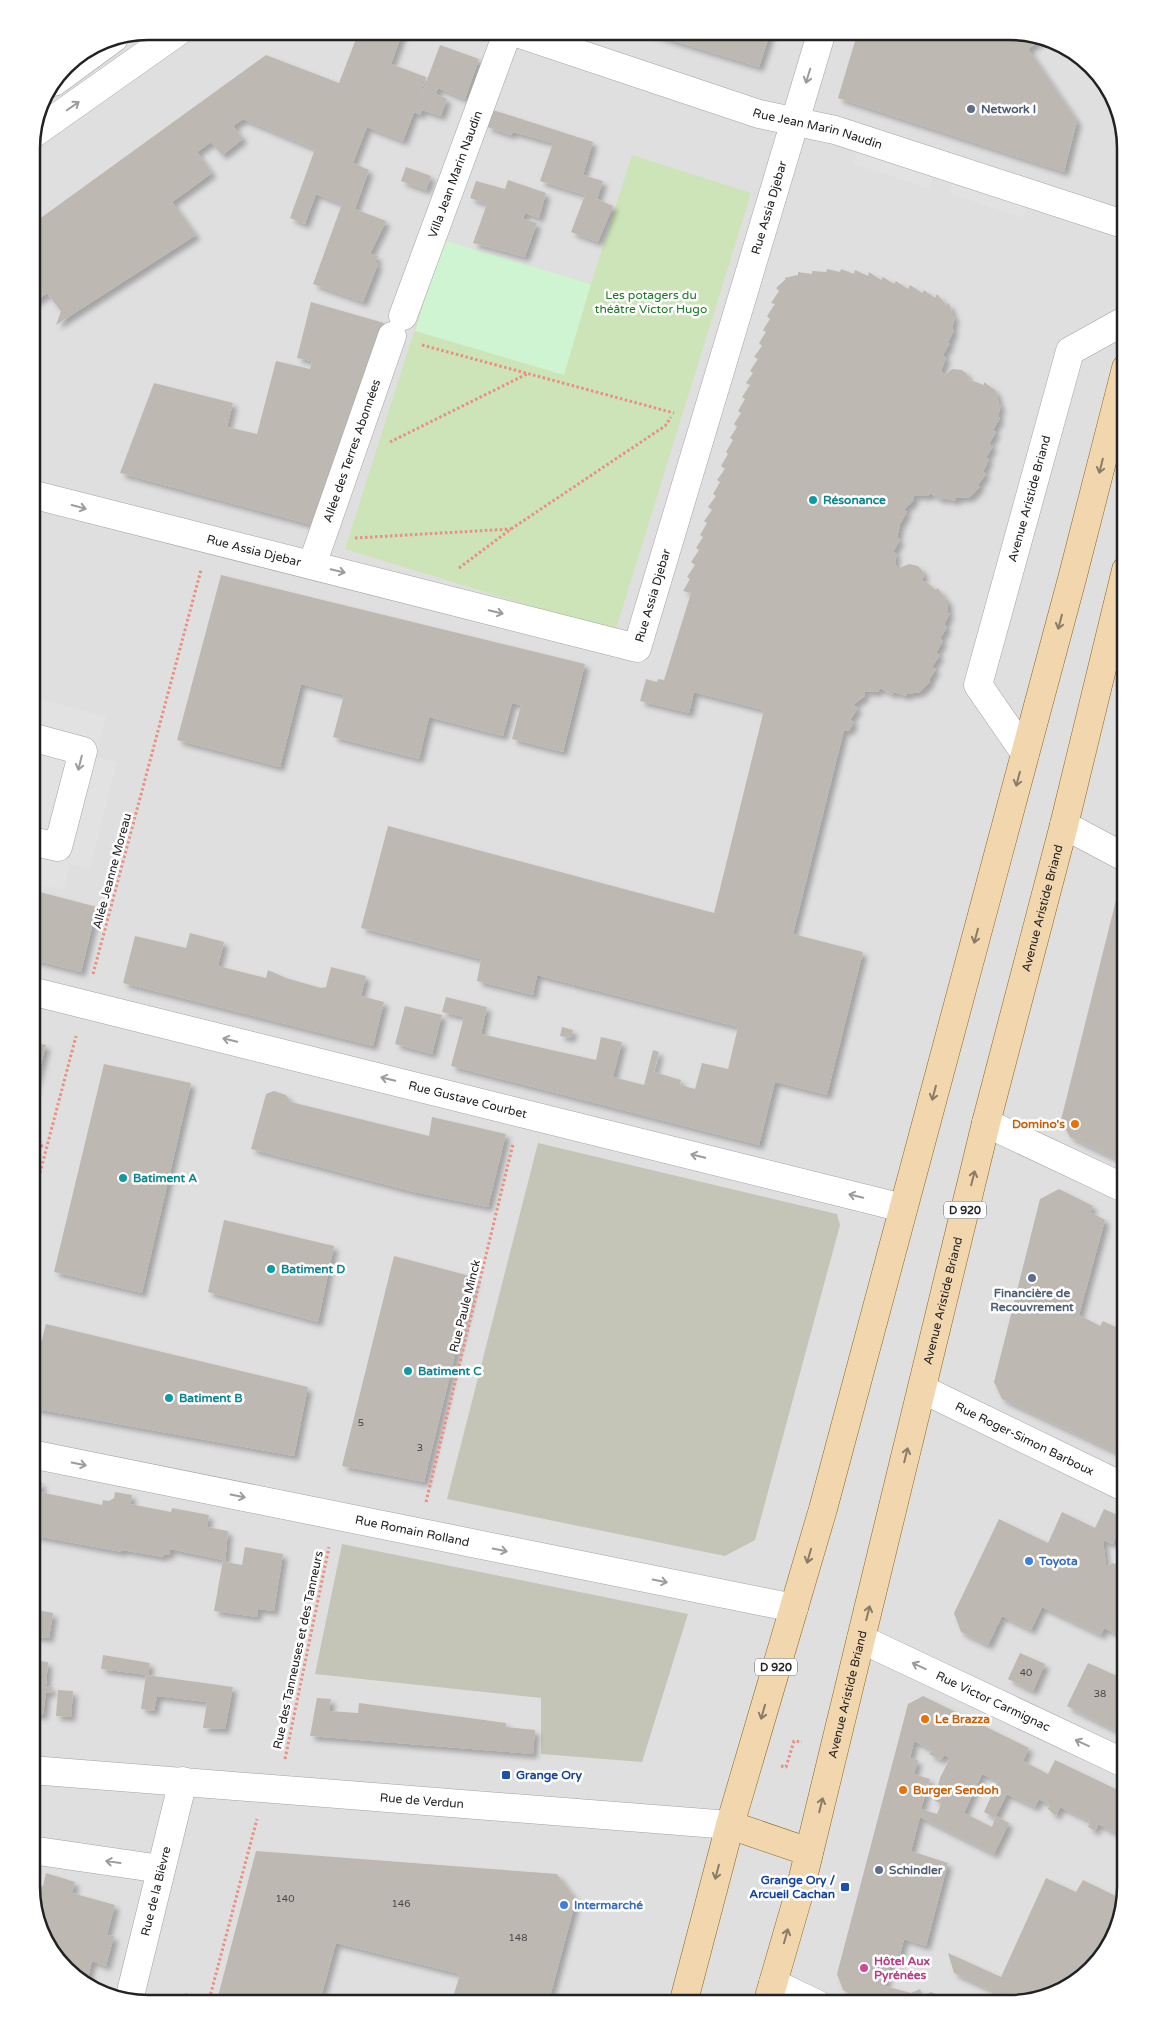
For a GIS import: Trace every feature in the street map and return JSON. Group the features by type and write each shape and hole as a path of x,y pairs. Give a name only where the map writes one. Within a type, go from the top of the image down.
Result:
{"main road":[{"name":"D 920","path":"684,1995 730,1825 823,1509 1117,402"},
{"name":"Avenue Aristide Briand","path":"770,1993 809,1852 986,1123 1064,825 1117,607"},
{"name":"Rue de Verdun","path":"730,1825 809,1852"}],"street":[{"path":"42,128 166,40"},
{"name":"Villa Jean Marin Naudin","path":"397,326 506,40"},
{"name":"Rue Jean Marin Naudin","path":"536,40 758,114 836,130 1117,222"},
{"name":"Rue Assia Djebar","path":"40,496 209,540 317,552 637,648 704,422 780,177 794,120 819,40"},
{"name":"Avenue Aristide Briand","path":"1025,753 978,685 1070,350 1117,325"},
{"name":"Allée des Terres Abonnées","path":"317,552 397,326"},
{"path":"40,739 83,751 58,848 40,843"},
{"path":"1064,825 1117,853"},
{"name":"Rue Gustave Courbet","path":"40,993 903,1208"},
{"path":"986,1123 1117,1185"},
{"name":"Rue Roger-Simon Barboux","path":"922,1389 1117,1484"},
{"name":"Rue Romain Rolland","path":"40,1456 794,1608"},
{"name":"Rue Victor Carmignac","path":"861,1639 1117,1760"},
{"name":"Rue de Verdun","path":"40,1771 730,1825"},
{"name":"Rue de la Bièvre","path":"131,1994 183,1781"},
{"path":"40,1851 161,1869"}],"path":[{"path":"397,326 527,374 704,422"},
{"path":"347,464 527,374"},
{"path":"456,570 511,529 665,426 674,413"},
{"path":"317,552 511,529"},
{"name":"Allée Jeanne Moreau","path":"40,1171 209,540"},
{"name":"Rue Paule Minck","path":"418,1533 521,1112"},
{"path":"40,1145 46,1147"},
{"name":"Rue des Tanneuses et des Tanneurs","path":"211,1995 272,1788 335,1516"},
{"path":"776,1764 786,1767 794,1741 807,1744"}],"shaded area":[{"path":"1016,40 1044,46 1069,58 1090,77 1109,106 1116,134 1117,148 1117,1887 1116,1901 1109,1929 1099,1947 1080,1968 1057,1984 1030,1993 1016,1995 141,1995 113,1989 88,1977 67,1958 48,1929 41,1901 40,1887 40,141 46,113 51,100 62,82 94,54 113,46 134,41"},
{"path":"857,152 933,177 929,188 853,164"},
{"path":"952,184 1027,207 1023,218 949,193"},
{"path":"40,699 106,717 96,757 117,762 90,869 70,864 63,890 40,884"},
{"path":"538,1143 837,1214 840,1225 755,1540 725,1556 447,1499"},
{"path":"342,1544 688,1614 642,1762 541,1754 541,1698 315,1674"}],"green space":[{"name":"Les potagers du théâtre Victor Hugo","path":"632,155 751,193 615,632 345,549 443,240 591,284"},
{"path":"443,240 591,284 564,375 415,331"}],"building":[{"path":"356,40 400,40 391,64 426,77 418,104 440,45 479,59 465,99 438,88 436,94 447,99 441,116 422,110 420,115 414,112 403,141 367,127 353,163 369,170 355,209 386,221 370,254 378,256 375,262 378,264 363,302 313,284 342,204 316,194 305,224 290,218 315,149 243,119 233,126 243,139 222,155 211,142 197,152 212,173 172,202 196,235 56,325 61,311 47,293 40,298 40,218 266,55 339,83"},
{"path":"671,40 768,40 759,67"},
{"name":"Network I","path":"855,40 1016,40 1036,44 1028,49 1077,121 1064,172 838,98"},
{"path":"493,110 593,142 583,175 603,181 597,199 613,206 598,242 571,232 585,195 540,181 553,143 513,132 511,135 487,127"},
{"path":"406,167 431,176 426,190 401,181"},
{"path":"508,180 546,193 539,218 525,213 523,219 537,223 525,257 473,243 487,204 470,198 476,181 505,189"},
{"path":"827,269 840,272 841,269 854,274 855,270 868,276 869,272 881,280 883,277 894,284 896,281 908,289 910,285 922,293 924,290 935,298 937,294 946,305 949,303 953,316 955,316 952,329 954,330 948,343 950,343 943,355 946,358 941,371 945,375 952,369 962,370 967,374 969,382 970,380 984,385 984,382 996,391 999,404 1001,404 998,417 1000,418 993,430 996,432 989,444 993,446 986,458 989,459 983,472 986,474 978,485 980,487 970,497 956,498 956,501 943,498 942,500 930,493 928,496 913,495 914,500 904,510 907,512 900,524 897,538 900,540 893,552 897,554 895,561 897,569 909,564 918,566 924,573 922,583 925,581 936,590 938,588 946,600 948,599 948,613 950,613 944,625 947,627 940,639 943,641 936,653 940,655 932,667 936,669 929,680 930,682 920,692 907,694 907,696 893,692 893,695 880,688 878,692 864,691 865,696 853,705 858,708 850,720 854,722 849,731 844,730 793,934 863,952 827,1095 775,1082 759,1145 451,1066 464,1017 442,1012 446,997 487,1007 481,1034 596,1060 601,1037 622,1042 613,1077 644,1085 653,1050 659,1052 654,1072 681,1080 680,1085 695,1089 702,1063 728,1069 738,1027 537,975 533,995 477,981 481,959 361,928 388,826 714,913 764,710 694,692 689,713 640,701 646,679 657,682 658,679 664,680 691,593 683,591 690,579 687,577 695,565 691,562 699,550 696,548 703,537 700,535 707,523 704,521 712,510 708,507 716,496 713,494 720,482 717,480 725,469 721,466 733,440 730,438 737,427 734,424 741,413 738,411 745,399 742,397 750,385 746,383 753,373 750,371 758,359 754,357 762,346 759,343 766,332 763,330 770,319 767,316 775,304 771,303 779,291 776,288 786,279 784,278 798,275 798,272 812,274 812,271 826,272"},
{"path":"311,302 384,323 316,526 120,473 154,383 233,403 227,427 257,434 276,361 310,369 312,361 297,358"},
{"path":"221,575 585,664 563,752 512,739 521,705 512,703 503,736 429,717 419,759 333,737 344,695 301,684 280,767 177,740"},
{"path":"40,892 97,907 81,972 40,961"},
{"path":"1116,900 1117,1160 1070,1137 1061,1120"},
{"path":"190,933 224,942 218,966 266,978 268,970 286,978 321,988 326,987 331,967 366,976 361,996 384,1002 373,1046 123,983 135,936 186,948"},
{"path":"405,1006 442,1015 432,1054 395,1044"},
{"path":"562,1027 573,1030 571,1038 560,1036"},
{"path":"40,1043 46,1045 40,1067"},
{"name":"Batiment A","path":"104,1064 191,1083 142,1293 54,1272"},
{"path":"274,1091 286,1095 291,1102 429,1136 432,1117 506,1134 488,1207 414,1192 251,1149 266,1094"},
{"path":"1059,1189 1093,1206 1090,1212 1105,1220 1079,1315 1100,1326 1103,1321 1117,1328 1117,1453 1002,1399 994,1382 1040,1199"},
{"name":"Batiment D","path":"224,1220 334,1246 318,1322 208,1292"},
{"name":"Batiment C","path":"394,1256 474,1277 424,1482 342,1466"},
{"name":"Batiment B","path":"46,1324 308,1387 294,1456 40,1410 40,1346"},
{"path":"40,1492 102,1505 103,1500 109,1501 114,1498 115,1492 132,1495 130,1504 171,1512 172,1508 209,1515 207,1527 228,1531 225,1562 242,1565 245,1547 283,1554 274,1611 258,1609 257,1617 214,1611 223,1560 170,1549 170,1555 164,1554 163,1557 122,1550 122,1552 40,1537"},
{"name":"Toyota","path":"1104,1509 1117,1515 1117,1536 1113,1544 1103,1540 1106,1566 1113,1563 1117,1565 1117,1634 1104,1628 1101,1635 1042,1607 1031,1630 1002,1616 988,1645 961,1632 954,1613 999,1519 1048,1543 1062,1512 1095,1528"},
{"path":"40,1611 53,1613 49,1638 40,1637"},
{"path":"1020,1653 1045,1664 1033,1691 1008,1679"},
{"path":"103,1655 150,1663 148,1675 101,1669"},
{"path":"40,1661 48,1662 46,1686 52,1687 51,1693 46,1692 43,1715 40,1715"},
{"path":"1088,1663 1117,1676 1117,1731 1067,1706"},
{"path":"146,1675 233,1687 225,1729 203,1728 207,1702 157,1696 154,1711 141,1709"},
{"path":"58,1690 73,1691 71,1717 56,1716"},
{"path":"923,1696 1029,1748 1023,1761 1048,1774 1055,1760 1117,1790 1117,1834 1098,1824 1095,1831 1088,1827 1090,1821 1060,1807 1056,1816 1048,1809 1050,1805 1039,1799 1035,1807 1007,1794 996,1816 1009,1823 994,1854 920,1817 911,1851 948,1863 926,1946 904,1939 898,1963 891,1961 885,1986 911,1993 920,1989 923,1995 852,1995 843,1990 837,1974 908,1704","holes":["914,1741 932,1750 929,1754 941,1760 944,1755 950,1758 940,1778 934,1800 941,1804 937,1814 921,1809 930,1779 914,1774 918,1760 910,1758","982,1774 998,1781 984,1812 995,1818 992,1827 964,1813"]},
{"path":"317,1698 331,1699 329,1711 358,1713 359,1703 506,1723 506,1727 535,1730 533,1754 310,1736"},
{"path":"256,1851 557,1874 576,1900 550,1995 454,1995 460,1974 336,1943 322,1995 218,1995"},
{"path":"46,1873 75,1882 72,1893 115,1905 107,1935 114,1936 106,1966 92,1961 88,1977 58,1947 48,1929 44,1915 40,1885 43,1886"},
{"path":"1046,1878 1076,1892 1083,1880 1116,1896 1109,1929 1099,1947 1069,1977 1044,1989 1016,1995 1002,1995 954,1973 948,1953 1001,1977"},
{"path":"931,1992 939,1995 923,1995"}],"place":[{"name":"Network I","path":"971,109"},
{"name":"Résonance","path":"813,500"},
{"name":"Domino's","path":"1075,1124"},
{"name":"Batiment A","path":"123,1178"},
{"name":"Batiment D","path":"271,1269"},
{"name":"Financière de Recouvrement","path":"1032,1278"},
{"name":"Batiment C","path":"408,1371"},
{"name":"Batiment B","path":"169,1398"},
{"name":"Toyota","path":"1029,1561"},
{"name":"Le Brazza","path":"925,1719"},
{"name":"Grange Ory","path":"506,1775"},
{"name":"Burger Sendoh","path":"903,1790"},
{"name":"Schindler","path":"879,1870"},
{"name":"Grange Ory / Arcueil Cachan","path":"845,1887"},
{"name":"Intermarché","path":"564,1905"},
{"name":"Hôtel Aux Pyrénées","path":"864,1968"}]}
